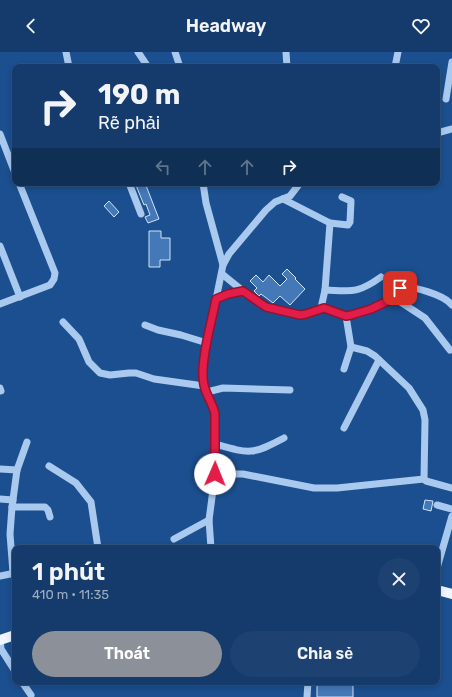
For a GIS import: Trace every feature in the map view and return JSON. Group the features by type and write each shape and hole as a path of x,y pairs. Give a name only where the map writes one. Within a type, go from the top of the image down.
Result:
{"main road":[{"path":"440,591 452,594"},
{"path":"0,640 12,636"}],"street":[{"path":"66,52 68,64"},
{"path":"138,52 146,64"},
{"path":"175,52 179,64"},
{"path":"286,52 287,64"},
{"path":"396,64 398,52"},
{"path":"446,99 452,62"},
{"path":"440,132 452,129"},
{"path":"0,134 12,164"},
{"path":"0,304 50,285 54,279 55,273 20,186"},
{"path":"130,186 141,214"},
{"path":"203,186 206,203 223,265 203,362 205,389 215,414 215,474 209,520 211,545"},
{"path":"223,265 229,254 270,205 290,196 298,186"},
{"path":"283,199 329,221 330,223 348,225 350,222 351,201 342,197"},
{"path":"321,308 325,290 331,226 330,223"},
{"path":"0,246 20,297"},
{"path":"222,274 266,307 300,315 321,308 328,308 346,316 371,309 392,299 400,288 406,287 442,297 452,305"},
{"path":"325,290 354,291 365,288 381,277"},
{"path":"216,299 228,294 243,291"},
{"path":"392,299 396,299 425,318 450,350"},
{"path":"344,370 351,347 346,316"},
{"path":"63,322 79,339 86,356 100,373 110,375 136,373 154,379 205,389 223,388 290,390"},
{"path":"145,324 158,330 207,343"},
{"path":"351,347 367,351 379,360 409,388 425,414 424,479"},
{"path":"344,428 379,360"},
{"path":"215,444 245,452 252,452 284,438"},
{"path":"12,554 10,534 13,504 18,470 27,442"},
{"path":"49,466 76,483 91,502 98,545"},
{"path":"0,469 18,470"},
{"path":"215,474 242,474 320,488 367,486 424,479 426,481 452,488"},
{"path":"0,499 13,504 44,507 48,510 50,518"},
{"path":"437,505 452,509"},
{"path":"440,558 452,516"},
{"path":"174,539 209,520"},
{"path":"0,576 12,573"},
{"path":"0,640 1,649 12,666"},
{"path":"24,685 31,695"},
{"path":"307,697 308,685"}],"building":[{"path":"136,186 146,186 159,219 148,223 145,217 150,215 146,204 144,205"},
{"path":"109,201 119,212 114,217 104,206"},
{"path":"149,231 161,231 161,238 170,238 170,260 160,260 160,267 149,267"},
{"path":"287,269 305,289 290,305 280,296 273,303 261,294 259,296 254,291 257,288 250,281 256,275 263,282 269,275 280,286 287,279 282,274"},
{"path":"425,500 433,501 431,511 423,509"},
{"path":"317,685 353,685 353,697 317,697"}],"route":[{"path":"215,474 215,414 211,400 204,386 203,362 216,299 234,292 243,291 250,295 256,302 266,307 300,315 311,313 321,308 328,308 346,316 371,309 392,299 400,288"}]}
